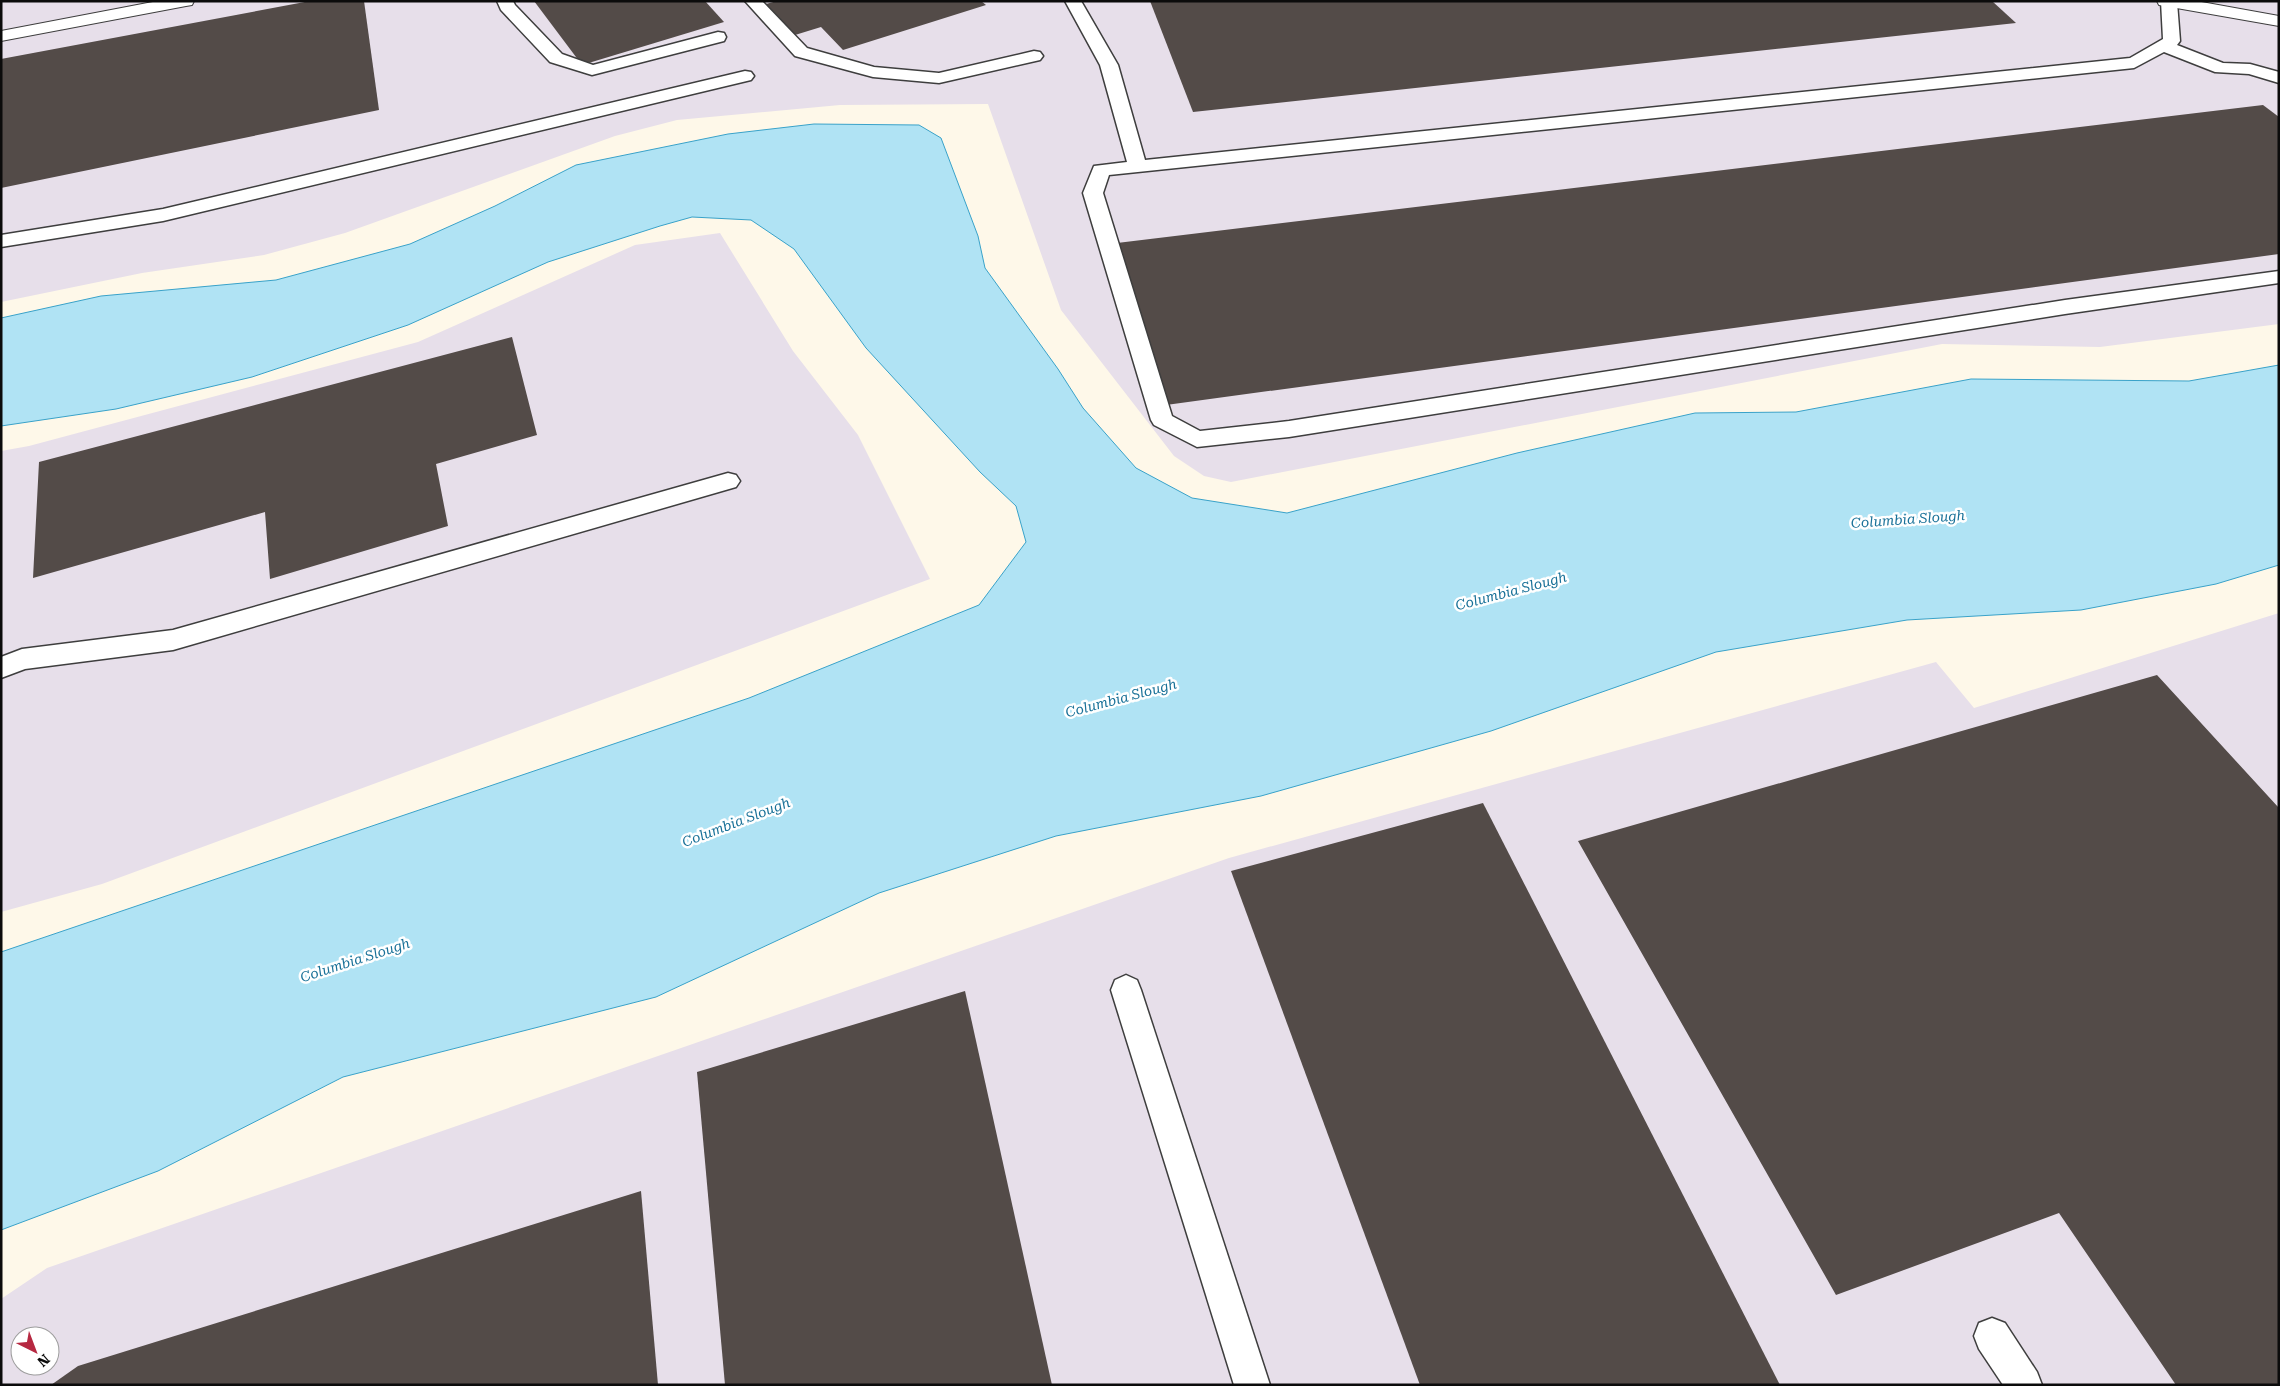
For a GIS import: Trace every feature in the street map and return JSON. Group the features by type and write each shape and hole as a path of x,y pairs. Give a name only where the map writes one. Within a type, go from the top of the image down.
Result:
{"street":[{"path":"1,36 186,1"},
{"path":"2167,2 2279,21"}],"lane":[{"path":"505,1 507,7 556,58 592,70 718,38"},
{"path":"753,1 801,52 873,72 939,78 1034,56"},
{"path":"1073,1 1109,65 1138,166"},
{"path":"2167,2 2172,41 2134,63 1101,170 1093,193 1162,420 1197,439 1289,429 2045,310 2279,277"},
{"path":"2163,46 2221,68 2250,69 2279,78"},
{"path":"1,241 163,214 745,76"},
{"path":"1,668 22,658 173,640 728,481"},
{"path":"1126,990 1252,1385"},
{"path":"1992,1336 2024,1385"}],"shaded area":[{"path":"1,1 2279,1 2279,324 2100,347 1942,344 1231,482 1204,476 1174,456 1061,310 988,104 840,105 677,120 615,136 345,233 264,255 142,273 1,302"},
{"path":"720,233 793,351 858,435 930,579 102,884 1,912 1,451 29,446 418,342 635,245"},
{"path":"2279,613 2279,1385 1,1385 1,1299 47,1268 1229,858 1936,662 1974,708"}],"water":[{"name":"Columbia Slough","path":"814,124 919,125 941,138 978,236 985,268 1058,369 1083,408 1136,468 1192,498 1287,513 1517,453 1695,413 1796,412 1971,379 2189,381 2279,365 2279,565 2216,584 2081,610 1907,620 1716,652 1491,731 1261,796 1056,836 879,893 656,997 343,1077 158,1171 1,1230 1,952 749,698 979,605 1026,542 1016,506 980,472 866,348 794,249 751,220 692,217 660,226 548,262 408,325 252,377 116,409 1,426 1,318 101,296 276,280 410,244 495,206 576,165 728,134"}],"building":[{"path":"310,1 364,1 379,110 1,188 1,59"},
{"path":"534,1 705,1 724,22 582,65"},
{"path":"777,1 981,1 986,5 843,50 821,27 795,35 766,4"},
{"path":"1150,1 1992,1 2016,23 1193,112"},
{"path":"2263,105 2279,117 2279,254 1166,405 1117,243"},
{"path":"512,337 537,435 436,464 448,526 270,579 265,512 33,578 39,462"},
{"path":"2157,675 2279,808 2279,1385 2176,1385 2059,1213 1836,1295 1578,841"},
{"path":"1483,803 1780,1385 1420,1385 1231,871"},
{"path":"965,991 1052,1385 725,1385 697,1072"},
{"path":"641,1191 658,1385 51,1385 78,1366"}]}
